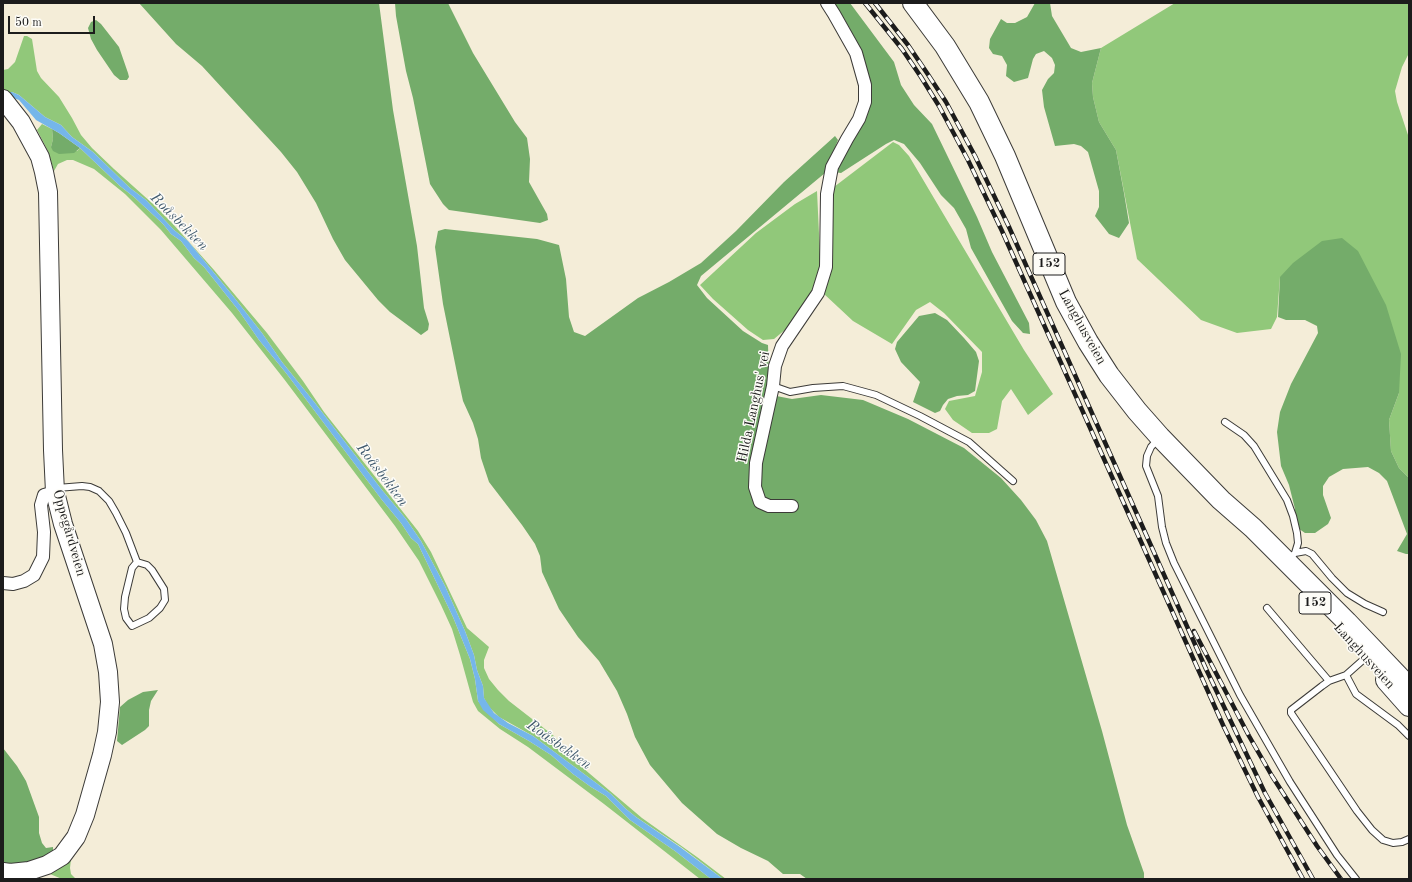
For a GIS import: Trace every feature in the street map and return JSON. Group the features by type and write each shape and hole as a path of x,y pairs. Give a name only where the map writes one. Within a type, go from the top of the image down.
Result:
{"main road":[{"name":"Langhusveien","path":"913,3 945,46 992,128 1056,280 1084,336 1109,375 1122,393 1160,437 1221,500 1287,560 1370,653 1409,706"},
{"name":"Oppegårdveien","path":"3,872 10,873 29,871 47,865 62,856 72,844 80,829 90,800 102,755 109,717 110,687 103,644 63,524 55,490 53,456 48,192 40,157 21,122 6,103"},
{"name":"Langhusveien","path":"1370,653 1409,687"}],"street":[{"name":"Hilda Langhus' vei","path":"792,506 769,506 760,502 754,487 756,464 773,386 775,366 782,346 818,293 826,267 826,194 832,167 846,139 859,119 866,102 865,85 856,53 827,3"},
{"path":"3,583 14,584 24,581 34,575 43,558 44,532 41,505 44,495 55,490"}],"lane":[{"path":"773,386 790,392 813,388 843,386 876,395 969,442 1014,481"},
{"path":"1225,422 1244,435 1254,446 1287,500 1293,516 1298,543 1287,560"},
{"path":"1160,437 1150,447 1146,466 1158,496 1163,532 1174,563 1240,695 1290,782 1337,855 1356,879"},
{"path":"55,490 82,486 90,487 99,491 109,501 116,513 126,533 137,562"},
{"path":"1287,560 1306,551 1312,554 1332,578 1348,593 1365,604 1383,612"},
{"path":"137,562 147,565 152,570 164,589 165,600 160,608 149,618 132,626 126,618 125,603 128,581 132,568 137,562"},
{"path":"1267,608 1329,681"},
{"path":"1370,653 1346,675 1329,681 1291,710 1291,713 1357,811 1372,830 1383,840 1393,843 1402,842 1409,839"},
{"path":"1346,675 1356,694 1398,725 1409,736"}],"green space":[{"path":"139,3 379,3 393,110 417,246 424,308 429,324 428,330 421,335 390,312 378,300 345,260 316,203 297,172 281,152 202,66 176,44"},
{"path":"395,3 448,3 473,53 515,122 527,138 530,159 529,182 547,214 548,220 540,223 449,210 443,204 430,184 413,98 406,71"},
{"path":"833,3 850,3 894,62 901,85 914,105 932,124 977,217 992,252 1029,323 1030,334 1023,333 1012,321 971,248 966,229 954,208 941,195 920,163 904,144 894,140 841,173 834,172 869,110 871,84 861,49 845,20"},
{"path":"1035,3 1050,3 1052,16 1071,48 1081,52 1101,48 1092,83 1093,97 1099,122 1116,150 1124,193 1129,223 1119,238 1109,234 1095,216 1099,207 1099,191 1088,152 1081,146 1074,144 1055,146 1044,107 1042,90 1048,79 1054,73 1055,65 1052,58 1044,51 1036,54 1033,59 1028,78 1014,82 1006,76 1007,65 1002,56 993,54 989,48 990,39 1001,19 1007,23 1015,23 1027,17"},
{"path":"1175,3 1409,3 1409,53 1402,67 1395,91 1397,102 1409,138 1409,478 1399,468 1391,451 1389,420 1399,393 1280,277 1277,317 1271,329 1237,333 1201,320 1137,259 1116,150 1099,122 1093,97 1092,83 1101,48"},
{"path":"96,20 101,24 119,47 129,77 127,80 120,80 114,75 91,39 88,28 91,22"},
{"path":"24,36 32,39 37,71 41,78 59,97 81,135 92,148 173,224 214,270 267,333 324,412 418,531 431,552 467,628 489,647 484,660 484,668 489,679 498,690 509,701 554,736 583,768 642,818 726,879 723,879 681,847 636,817 611,794 533,736 499,717 488,706 484,698 483,686 477,670 474,655 465,631 445,586 421,541 406,519 282,362 262,333 233,296 188,241 174,230 146,200 130,188 93,152 72,137 61,125 45,117 19,95 12,92 5,93 3,90 3,70 8,69 15,62"},
{"path":"42,124 52,129 53,139 51,147 77,151 80,148 163,224 171,234 181,241 239,311 259,340 286,373 411,538 418,544 453,617 470,659 478,701 499,724 551,755 573,774 606,796 630,820 675,851 711,879 700,879 604,804 528,747 500,729 478,711 473,702 452,629 419,561 395,526 232,313 161,230 125,194 94,169 73,160 67,160 58,164 54,171 48,151 37,130"},
{"path":"52,129 80,148 74,153 59,154 53,151 51,147 53,139"},
{"path":"835,136 838,140 825,173 701,276 697,285 707,298 743,331 768,345 769,377 766,394 792,399 821,395 863,400 908,419 964,448 1001,478 1021,500 1036,520 1047,541 1102,731 1127,825 1144,873 1144,879 807,879 800,874 783,874 768,861 717,834 682,803 650,765 635,737 617,691 599,661 578,637 559,609 542,572 540,556 535,544 489,482 481,458 478,439 473,423 463,401 458,378 443,304 435,247 438,231 445,229 537,239 559,245 566,279 569,317 574,332 585,336 638,298 701,263 736,231 784,182"},
{"path":"893,142 899,145 909,156 1024,350 1053,394 1028,415 1011,389 1002,401 997,429 989,433 972,433 953,420 945,409 949,401 975,396 982,372 982,352 944,313 930,302 916,310 892,344 853,321 823,293 831,272 829,241 830,190"},
{"path":"817,191 820,273 814,290 786,329 774,339 763,340 748,330 713,299 700,285 756,233 795,204"},
{"path":"1342,238 1358,251 1386,305 1401,354 1399,393 1389,420 1391,451 1399,468 1409,478 1409,554 1397,551 1407,534 1387,481 1379,473 1368,467 1343,469 1329,477 1323,486 1323,495 1331,518 1328,524 1315,533 1305,533 1292,524 1295,509 1289,485 1281,466 1277,432 1280,412 1291,384 1318,333 1317,326 1305,320 1286,320 1278,317 1280,277 1293,263 1322,241"},
{"path":"935,313 947,320 964,338 976,352 979,361 975,391 968,395 948,399 940,411 935,413 913,402 920,382 901,362 895,349 897,342 919,316"},
{"path":"158,690 151,701 149,710 149,726 122,745 117,741 120,707 128,700 143,692"},
{"path":"3,748 26,781 39,817 39,833 42,843 46,848 53,847 53,852 45,857 25,864 3,863"},
{"path":"71,859 71,874 76,879 62,879 50,874"}],"water":[{"path":"7,92 12,92 19,95 45,117 61,125 72,137 93,152 130,188 146,200 174,230 188,241 233,296 262,333 282,362 406,519 421,541 445,586 465,631 483,686 484,698 494,713 508,723 533,736 611,794 636,817 723,879 711,879 675,851 630,820 606,796 573,774 551,755 499,724 483,710 478,701 470,659 453,617 418,544 411,538 286,373 259,340 239,311 204,267 194,258 181,241 171,234 163,224 80,148 59,133 36,120 19,100 11,97"}],"railway":[{"path":"865,3 902,49 921,77 939,106 968,160 1002,231 1223,725 1258,797 1303,879"},
{"path":"875,3 908,45 946,102 975,156 1009,227 1206,669 1265,793 1313,879"},
{"path":"1194,631 1249,736 1272,776 1317,846 1341,879"}],"water label":[{"name":"Roåsbekken","path":"179,222"},
{"name":"Roåsbekken","path":"382,475"},
{"name":"Roåsbekken","path":"559,745"}]}
